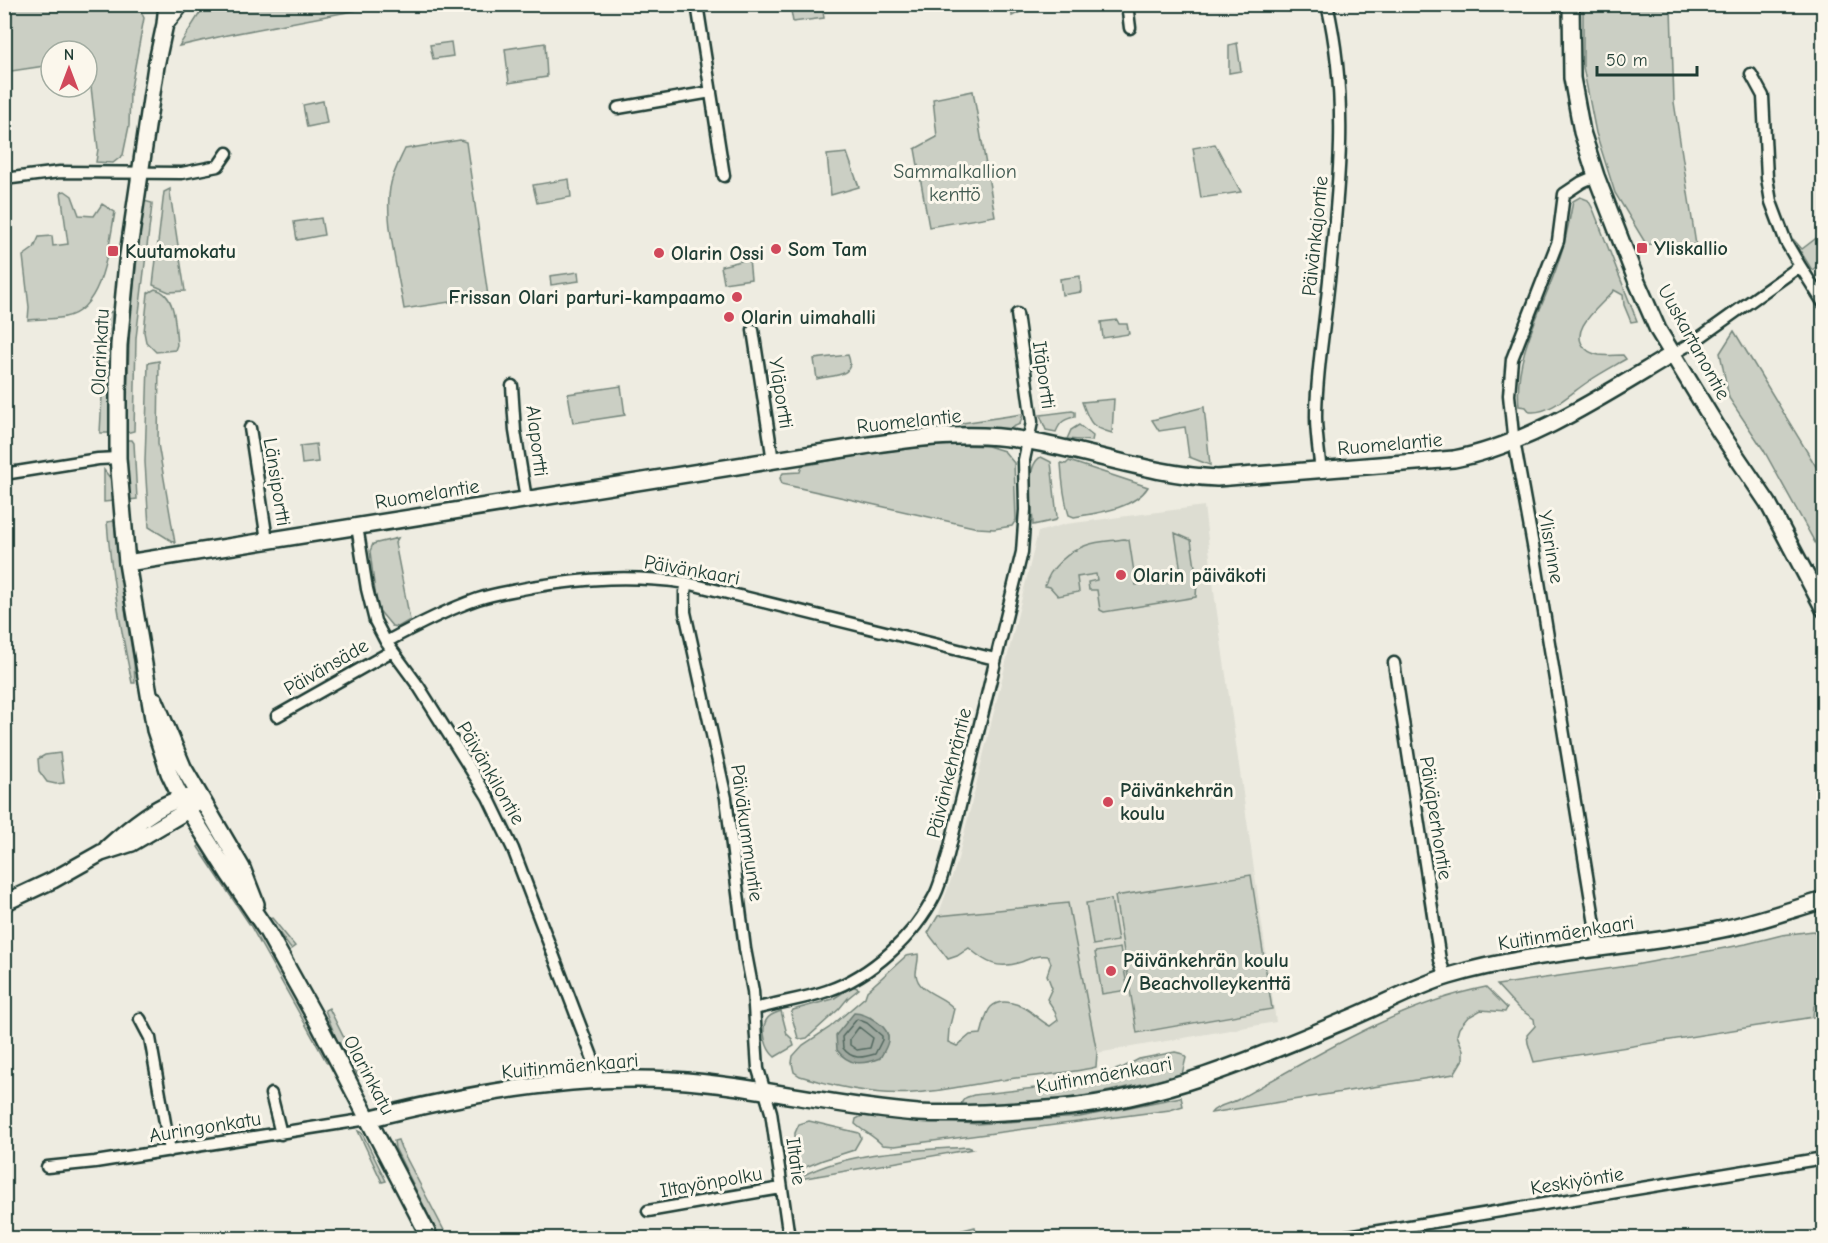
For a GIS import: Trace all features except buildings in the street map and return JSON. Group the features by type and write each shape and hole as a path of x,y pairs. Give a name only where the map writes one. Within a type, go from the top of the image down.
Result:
{"street":[{"name":"Olarinkatu","path":"167,4 127,262 120,345 118,458 127,563 155,730 169,773 185,804 267,931 430,1239"},
{"name":"Olarinkatu","path":"165,24 181,4"},
{"path":"697,4 724,176"},
{"path":"1127,4 1130,28"},
{"name":"Päivänkajontie","path":"1321,471 1316,415 1336,214 1341,138 1340,76 1327,4"},
{"name":"Uuskartanontie","path":"1571,4 1572,78 1582,132 1596,176 1637,282 1658,330 1720,432 1768,503 1824,609"},
{"path":"1751,74 1763,96 1767,178 1772,202 1786,242 1824,304"},
{"path":"618,108 711,92"},
{"path":"4,179 60,172 182,173 218,166 227,153"},
{"name":"Ylisrinne","path":"1596,176 1570,188 1564,194 1558,241 1512,359 1509,395 1514,441 1599,949"},
{"path":"1673,354 1800,266"},
{"name":"Itäportti","path":"1017,314 1032,410 1028,440"},
{"name":"Yläportti","path":"753,330 773,461"},
{"name":"Ruomelantie","path":"127,563 930,437 969,436 1028,440 1152,470 1217,478 1454,459 1474,455 1514,441 1599,398 1673,354"},
{"name":"Alaportti","path":"512,386 515,431 526,500"},
{"name":"Länsiportti","path":"250,428 267,540"},
{"name":"Päivänkehräntie","path":"755,1009 829,990 855,978 889,953 905,936 935,894 948,855 1022,552 1025,510 1023,473 1028,440"},
{"path":"4,474 118,458"},
{"name":"Päivänkilontie","path":"357,526 370,606 389,646 419,687 494,807 513,849 596,1067 598,1080"},
{"name":"Päivänkaari","path":"389,646 428,620 479,598 596,578 645,578 687,583 995,659"},
{"name":"Päiväkummuntie","path":"687,583 685,612 724,789 755,1009 758,1069 763,1090"},
{"name":"Päivänsäde","path":"278,716 389,646"},
{"name":"Päiväperhontie","path":"1394,663 1440,960 1446,977"},
{"name":"Olarinkatu","path":"148,684 183,767 242,868 267,931"},
{"path":"4,903 101,853 132,843 185,804 199,797"},
{"name":"Kuitinmäenkaari","path":"368,1119 411,1108 495,1093 598,1080 672,1080 763,1090 842,1104 917,1113 987,1113 1066,1107 1126,1097 1246,1063 1446,977 1490,966 1722,930 1824,900"},
{"path":"140,1019 150,1038 170,1151"},
{"name":"Iltatie","path":"763,1090 771,1112 789,1239"},
{"path":"271,1094 281,1134"},
{"name":"Auringonkatu","path":"47,1167 170,1151 368,1119"},
{"name":"Keskiyöntie","path":"1336,1239 1824,1158"},
{"name":"Iltayönpolku","path":"648,1211 781,1188"}],"shaded area":[{"name":"Päivänkehrän koulu","path":"1204,506 1215,599 1276,1022 1097,1053 1068,903 938,916 957,863 1038,532 1066,524"}],"green space":[{"path":"5,4 138,5 144,18 130,93 129,126 123,155 113,163 96,162 98,149 92,99 99,99 99,39 39,39 39,67 5,72"},
{"path":"205,4 384,5 179,46"},
{"path":"1011,4 1035,4 1035,5 1012,16"},
{"path":"790,5 822,5 824,18 793,22"},
{"path":"1583,5 1812,5 1671,8 1674,102 1696,245 1646,244 1615,193 1596,133 1583,67"},
{"path":"451,42 453,56 433,59 430,45"},
{"path":"545,43 547,77 509,83 505,49"},
{"path":"1237,43 1241,71 1229,73 1229,45"},
{"name":"Sammalkallion kenttö","path":"973,91 995,216 929,227 915,149 937,137 933,99"},
{"path":"323,101 327,123 307,127 303,105"},
{"path":"460,140 466,142 488,296 404,309 389,215 392,178 405,149"},
{"path":"1215,144 1241,192 1201,198 1193,148"},
{"path":"847,153 859,187 831,195 827,155"},
{"path":"569,179 571,197 537,203 533,185"},
{"path":"170,189 185,291 169,292 153,285 164,192"},
{"path":"65,191 72,196 79,215 94,216 102,204 115,212 107,257 96,289 78,312 60,318 28,320 29,307 23,256 34,248 39,237 52,236 53,246 68,244 61,192"},
{"path":"1580,197 1588,200 1593,209 1637,321 1631,322 1624,305 1623,295 1614,290 1588,318 1580,334 1581,342 1593,353 1623,355 1626,359 1546,410 1530,412 1526,407 1519,406 1520,370 1530,336 1559,261 1573,201"},
{"path":"144,201 152,205 136,338 134,431 126,433 130,317"},
{"path":"321,218 324,235 297,240 294,222"},
{"path":"1823,233 1823,262 1812,270 1793,239 1802,249"},
{"path":"749,259 751,279 724,283 721,266"},
{"path":"578,272 579,281 551,285 550,276"},
{"path":"1080,276 1081,292 1062,295 1060,279"},
{"path":"155,289 167,297 174,312 177,345 175,350 156,352 146,342 144,332 148,293"},
{"path":"112,311 109,433 100,433 106,321 107,314"},
{"path":"1117,320 1119,324 1127,324 1129,334 1103,338 1101,322"},
{"path":"1734,331 1823,478 1823,557 1763,449 1729,398 1720,353"},
{"path":"848,355 850,362 846,371 842,374 817,379 814,359"},
{"path":"159,361 158,444 175,543 149,527 145,462 148,363"},
{"path":"621,386 625,415 573,423 568,394"},
{"path":"1114,399 1112,433 1099,429 1092,423 1082,402"},
{"path":"1204,407 1210,465 1189,457 1185,427 1159,431 1152,420"},
{"path":"1075,412 1075,417 1063,422 1056,432 1046,430 1040,415"},
{"path":"1023,414 1020,424 1006,430 935,427"},
{"path":"1079,425 1093,436 1092,441 1067,439 1071,430"},
{"path":"126,440 132,440 134,443 137,499 129,500"},
{"path":"316,444 318,462 302,464 300,446"},
{"path":"954,445 988,446 1004,451 1014,463 1016,520 1012,526 994,529 978,528 782,484 780,478 783,473 800,472 802,466 821,462 897,450"},
{"path":"1041,457 1051,462 1057,517 1056,520 1033,525 1031,477 1036,461"},
{"path":"1069,461 1148,487 1134,500 1124,505 1104,512 1074,517 1069,515 1062,476 1061,463 1066,464"},
{"path":"104,470 111,479 113,501 104,502"},
{"path":"114,521 135,683 132,683 128,663 111,562 107,522"},
{"path":"1175,533 1191,540 1197,581 1196,597 1104,612 1100,610 1097,590 1089,590 1088,582 1097,580 1096,574 1077,577 1079,592 1058,596 1050,587 1045,586 1055,567 1073,551 1091,544 1124,539 1129,540 1136,585 1182,578"},
{"path":"398,538 395,543 410,620 398,627 392,626 377,608 370,551 373,544"},
{"path":"60,753 64,783 47,782 39,771 38,759 45,755"},
{"path":"200,845 261,934 330,1062 327,1063 250,925 198,847"},
{"path":"1251,875 1272,1009 1137,1033 1115,896"},
{"path":"1111,899 1118,941 1093,945 1086,903"},
{"path":"1068,903 1097,1053 1096,1067 937,1091 899,1094 842,1087 800,1076 794,1072 793,1056 803,1045 829,1028 865,997 867,991 906,956 918,954 916,974 918,981 954,1009 948,1042 957,1046 970,1035 981,1034 989,1010 1000,1002 1022,1006 1050,1026 1058,1020 1047,999 1052,988 1047,975 1051,963 1048,956 999,965 981,958 969,948 948,959 928,933 938,916","holes":["871,1018 887,1035 886,1045 880,1058"]},
{"path":"272,918 295,946 291,949 269,919"},
{"path":"1813,931 1823,937 1824,996 1814,1006 1813,1017 1534,1062 1527,1035 1535,1026 1534,1019 1518,1008 1497,985 1635,965 1782,935"},
{"name":"Päivänkehrän koulu / Beachvolleykenttä","path":"1120,948 1128,990 1102,994 1095,952"},
{"path":"853,986 859,989 839,1009 807,1038 798,1038 791,1014 793,1010 833,999"},
{"path":"1486,987 1507,1008 1505,1012 1481,1010 1467,1018 1459,1028 1457,1035 1463,1050 1463,1059 1454,1074 1211,1113 1216,1108 1239,1099 1358,1033 1421,1006"},
{"path":"329,1008 362,1074 358,1076 336,1038 325,1010"},
{"path":"781,1011 787,1034 794,1046 775,1057 767,1045 764,1028 768,1017"},
{"path":"1175,1052 1183,1054 1186,1058 1182,1074 1159,1080 1091,1095 1044,1102 961,1105 964,1099 974,1095 1079,1083 1124,1067 1139,1059"},
{"path":"1181,1097 1183,1106 1170,1110 895,1146 882,1145 855,1124 856,1119 862,1116 977,1124 1080,1117"},
{"path":"809,1121 859,1133 861,1138 854,1150 801,1169 795,1168 795,1133 799,1124"},
{"path":"358,1131 362,1133 386,1181 382,1182"},
{"path":"398,1140 448,1238 440,1238 395,1148 394,1141"},
{"path":"968,1147 973,1149 794,1180 814,1170 857,1157 901,1151"},
{"path":"975,1227 977,1235 957,1238 955,1232"}],"water":[{"path":"854,1013 876,1021 888,1035 886,1048 880,1058 857,1063 846,1059 837,1050 836,1035"}],"place":[{"name":"Yliskallio","path":"1642,248"},
{"name":"Som Tam","path":"776,249"},
{"name":"Kuutamokatu","path":"113,251"},
{"name":"Olarin Ossi","path":"659,253"},
{"name":"Frissan Olari parturi-kampaamo","path":"737,297"},
{"name":"Olarin uimahalli","path":"729,317"},
{"name":"Olarin päiväkoti","path":"1121,575"},
{"name":"Päivänkehrän koulu","path":"1108,802"},
{"name":"Päivänkehrän koulu / Beachvolleykenttä","path":"1111,971"}]}
